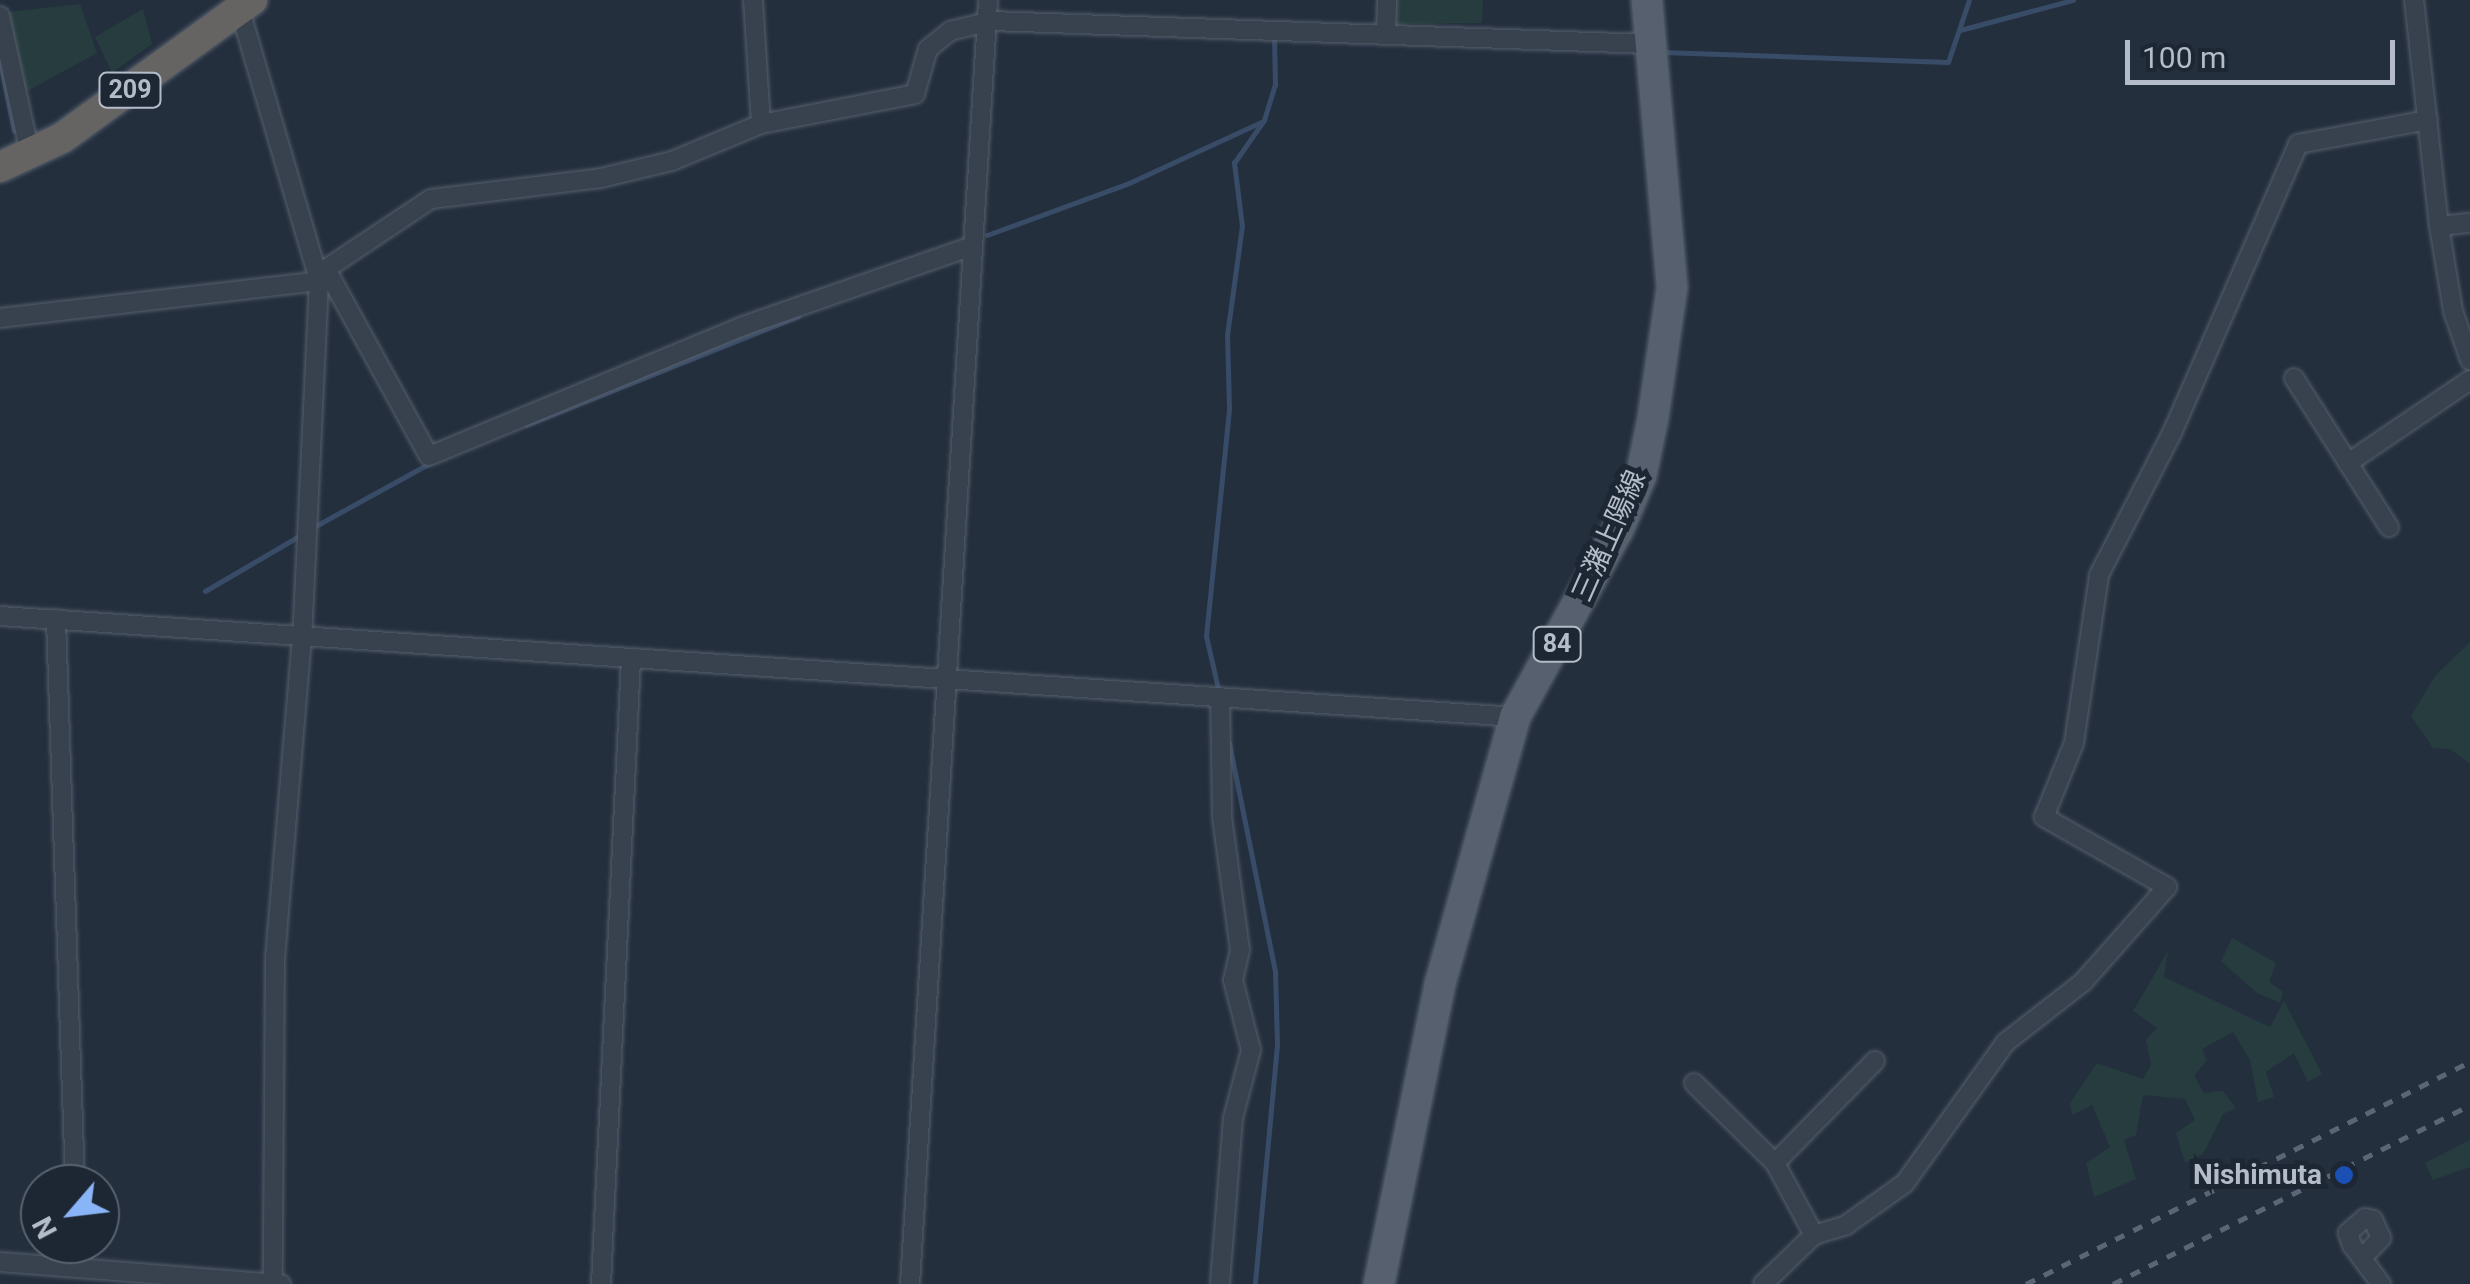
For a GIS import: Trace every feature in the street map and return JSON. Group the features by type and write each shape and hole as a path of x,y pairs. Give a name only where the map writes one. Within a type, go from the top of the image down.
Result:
{"highway":[{"name":"209","path":"0,167 30,154 246,5"}],"main road":[{"name":"三潴上陽線","path":"1378,1284 1440,984 1515,716 1618,530 1640,476 1653,418 1672,287 1647,0"}],"street":[{"path":"754,0 761,124"},
{"path":"910,1284 970,247 991,22 988,0"},
{"path":"1386,32 1387,0"},
{"path":"2414,0 2453,311 2470,360"},
{"path":"246,5 322,275 428,456 743,326 970,247"},
{"path":"0,16 30,154"},
{"path":"0,318 322,275 431,199 602,178 672,161 761,124 914,94 928,49 950,31 991,22 1386,32 1649,44"},
{"path":"1763,1284 1814,1235 1846,1225 1905,1184 2006,1042 2083,982 2167,887 2044,817 2077,731 2099,575 2172,433 2298,144 2428,120"},
{"path":"2440,226 2470,223"},
{"path":"272,1284 276,957 302,637 322,275"},
{"path":"2294,378 2389,527"},
{"path":"2348,462 2470,380"},
{"path":"0,616 1515,716"},
{"path":"56,619 74,1164"},
{"path":"600,1284 631,660"},
{"path":"1220,697 1222,818 1240,950 1233,980 1251,1050 1233,1118 1220,1284"},
{"path":"1775,1164 1875,1061"},
{"path":"1694,1083 1775,1164 1814,1235"},
{"path":"2362,1258 2382,1284"},
{"path":"0,1262 280,1284"}],"green space":[{"path":"1393,0 1483,0 1482,23 1392,24"},
{"path":"80,4 97,53 24,93 8,12"},
{"path":"143,9 152,44 112,73 95,37"},
{"path":"2470,642 2470,764 2450,749 2433,748 2411,716 2435,676"},
{"path":"2232,938 2276,963 2269,982 2283,992 2280,1003 2257,993 2221,961"},
{"path":"2168,951 2164,977 2270,1027 2284,1001 2322,1074 2308,1082 2294,1053 2266,1072 2274,1097 2258,1102 2250,1060 2233,1032 2202,1049 2207,1060 2194,1076 2204,1093 2223,1091 2236,1108 2223,1114 2203,1154 2185,1163 2176,1133 2195,1120 2185,1099 2143,1095 2136,1135 2124,1140 2136,1179 2094,1197 2086,1163 2110,1147 2092,1105 2072,1115 2070,1103 2097,1063 2143,1079 2151,1065 2146,1040 2157,1028 2133,1011"},
{"path":"2470,1140 2470,1167 2433,1180 2425,1163"}],"waterway":[{"path":"1662,52 1948,62 1969,0"},
{"path":"1960,30 2073,0"},
{"path":"1219,693 1206,636 1229,409 1227,335 1242,226 1234,163 1264,120 1275,85 1274,36"},
{"path":"0,61 14,131"},
{"path":"987,235 1129,183 1261,122"},
{"path":"526,425 798,316"},
{"path":"310,529 432,462"},
{"path":"205,591 301,535"},
{"path":"1229,743 1275,972 1277,1045 1255,1284"}],"railway":[{"path":"2026,1284 2470,1062"},
{"path":"2113,1284 2470,1105"}],"place":[{"name":"Nishimuta","path":"2344,1175"}]}
